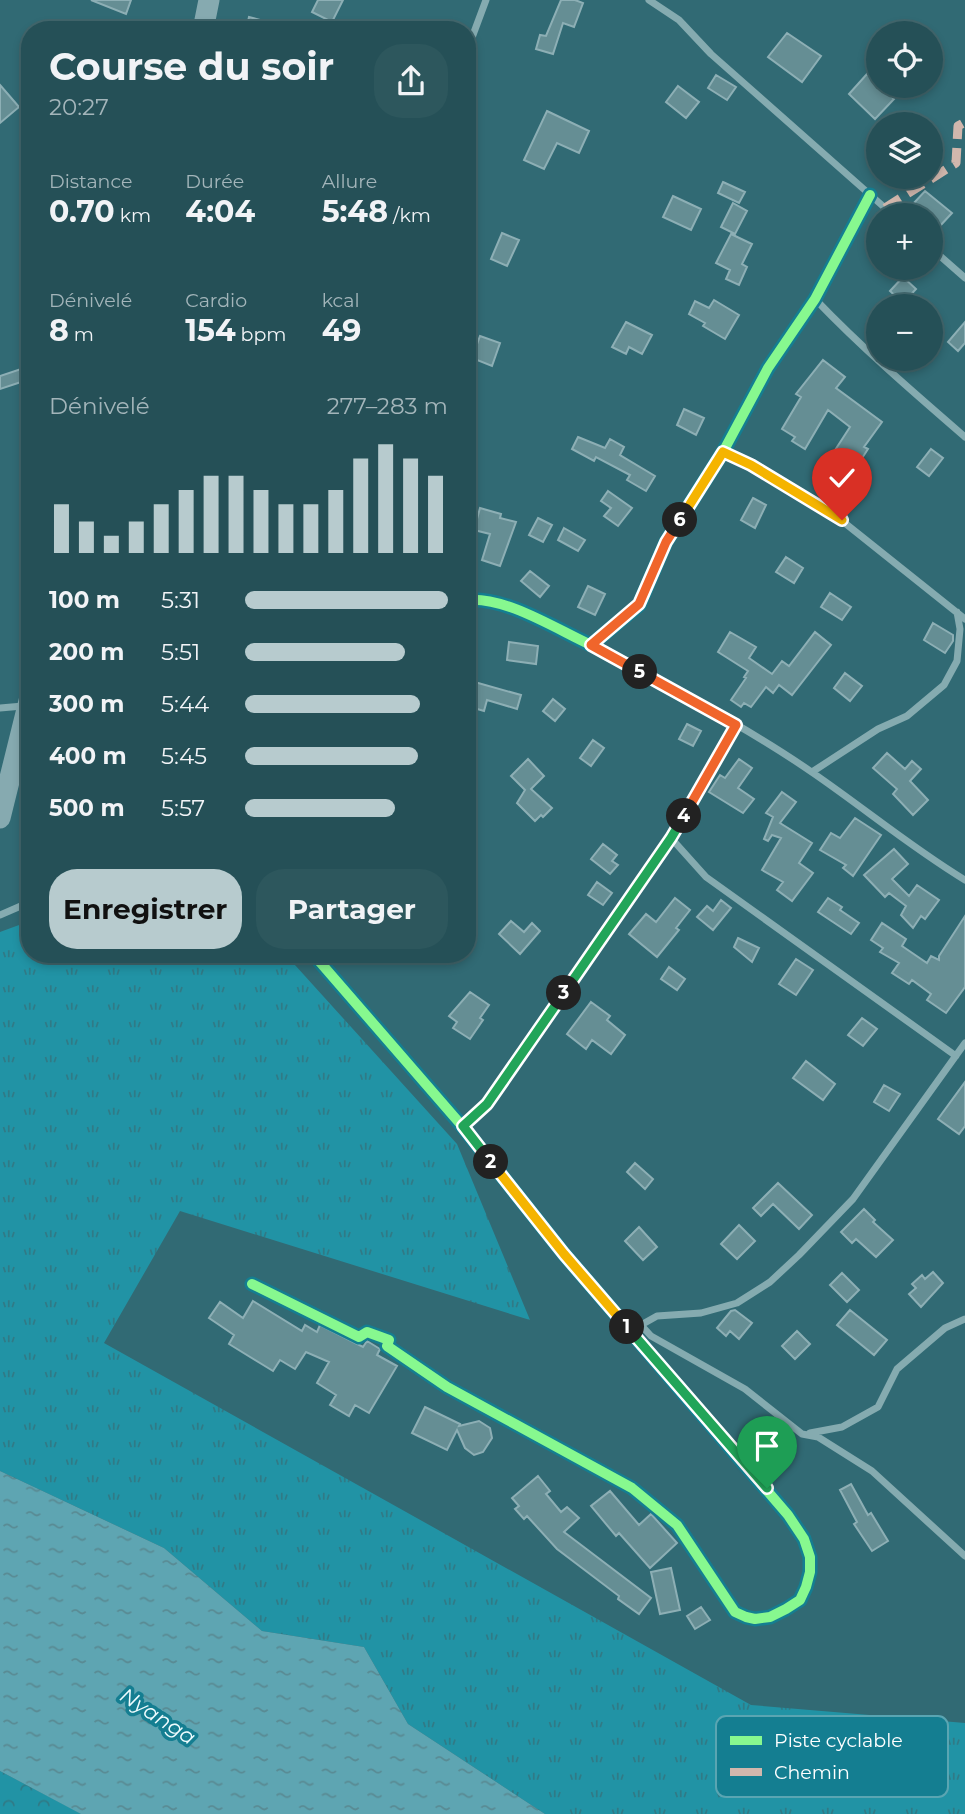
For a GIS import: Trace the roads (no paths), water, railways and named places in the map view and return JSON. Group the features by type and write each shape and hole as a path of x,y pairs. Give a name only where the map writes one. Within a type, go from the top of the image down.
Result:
{"highway":[{"path":"205,21 209,0"},
{"path":"0,818 21,733"}],"street":[{"path":"476,27 486,0"},
{"path":"649,0 679,20 711,54 879,203"},
{"path":"591,645 639,604 666,542 723,452 768,368 815,299 870,195"},
{"path":"943,259 965,278"},
{"path":"815,299 902,384 965,437"},
{"path":"723,452 751,465 842,520 965,619"},
{"path":"476,599 507,606 591,645 736,725 812,772 965,880"},
{"path":"812,772 878,729 907,716 944,685 957,661 960,629 957,612"},
{"path":"0,708 21,703"},
{"path":"463,1126 487,1104 510,1073 671,838 736,725"},
{"path":"671,838 706,877 956,1056"},
{"path":"0,915 21,906"},
{"path":"252,1284 359,1337 367,1332 389,1340 387,1346 447,1387 632,1488 677,1525 735,1612 755,1619 770,1617 800,1600 810,1572 810,1557 804,1539 767,1488 564,1254 463,1126 321,963"},
{"path":"641,1325 657,1316 701,1313 737,1303 770,1282 853,1199 965,1043"},
{"path":"614,1311 641,1325 651,1336 745,1389 802,1434 818,1437 872,1471 965,1556"},
{"path":"802,1434 842,1427 872,1411 885,1398 891,1378 897,1369 944,1328 965,1319"}],"water":[{"name":"Nyanga","path":"0,1471 164,1548 262,1631 364,1647 408,1724 545,1814 81,1814 0,1771"}]}
